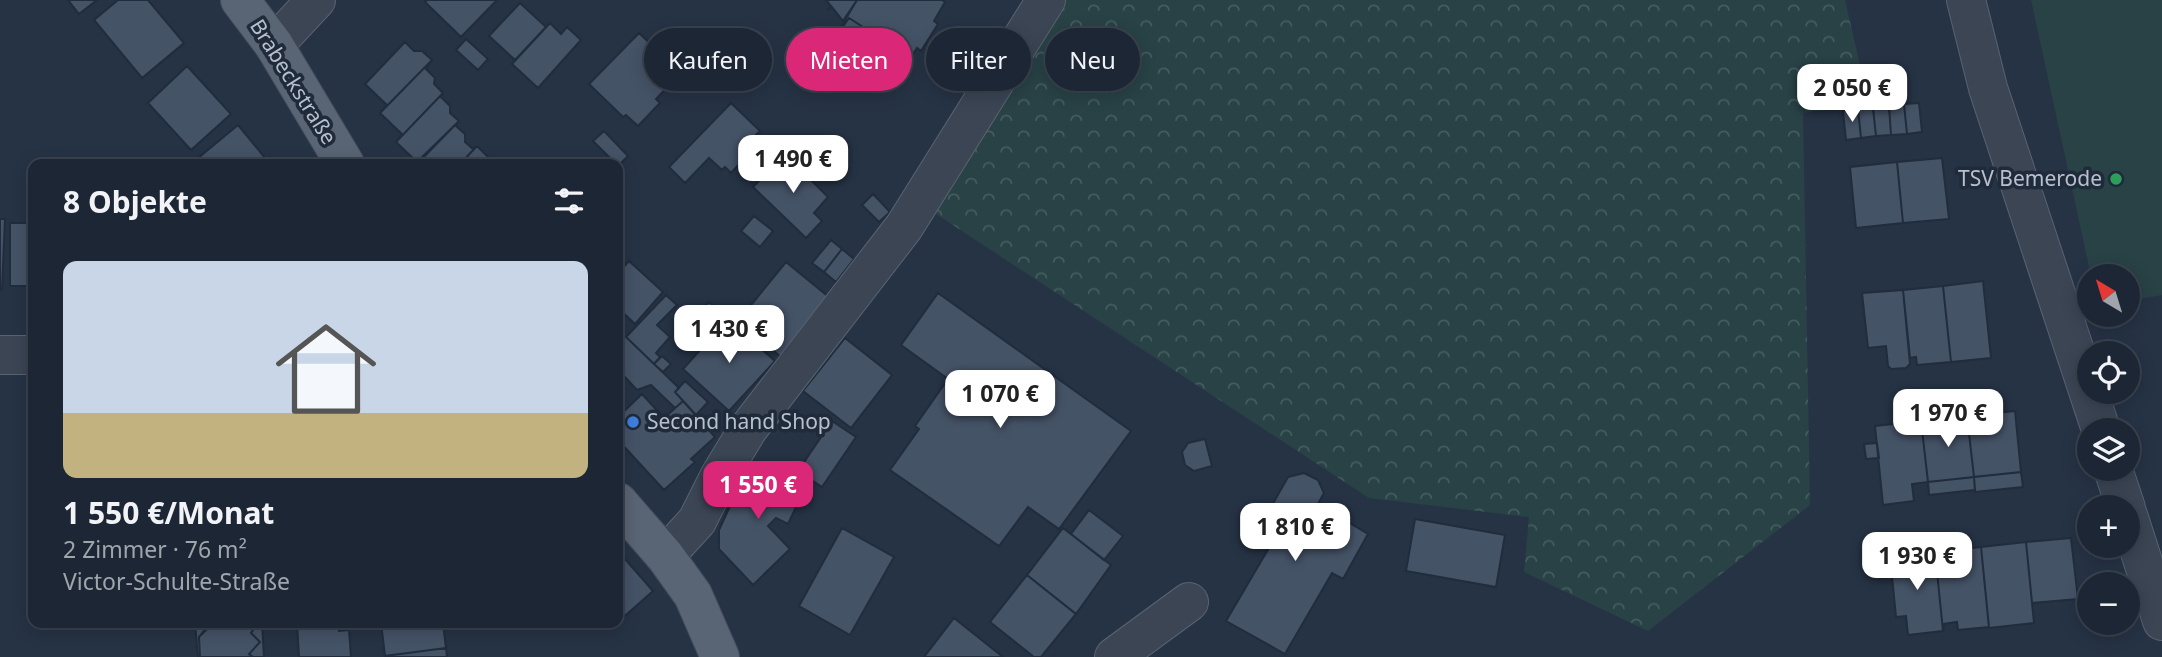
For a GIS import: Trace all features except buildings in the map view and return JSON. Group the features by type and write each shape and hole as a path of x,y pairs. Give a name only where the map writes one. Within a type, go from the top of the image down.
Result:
{"main road":[{"name":"Brabeckstraße","path":"240,0 274,44 342,159"},
{"path":"623,508 666,556 692,595 720,657"}],"street":[{"path":"274,44 316,0"},
{"path":"666,556 697,521 748,429 904,227 1046,0"},
{"path":"1966,0 1988,88 2097,418"},
{"path":"0,355 28,355"},
{"path":"2140,552 2162,621"},
{"path":"1114,657 1189,602"}],"green space":[{"path":"1031,0 1845,0 1869,104 1803,113 1810,505 1648,631 1524,572 1529,517 1369,498 904,193 971,91 1031,91 1031,28 1013,28"},
{"name":"TSV Bemerode","path":"2031,0 2162,0 2162,295 2140,299 2140,264 2088,264"}],"place":[{"name":"TSV Bemerode","path":"2116,179"},
{"name":"Second hand Shop","path":"633,422"}]}
